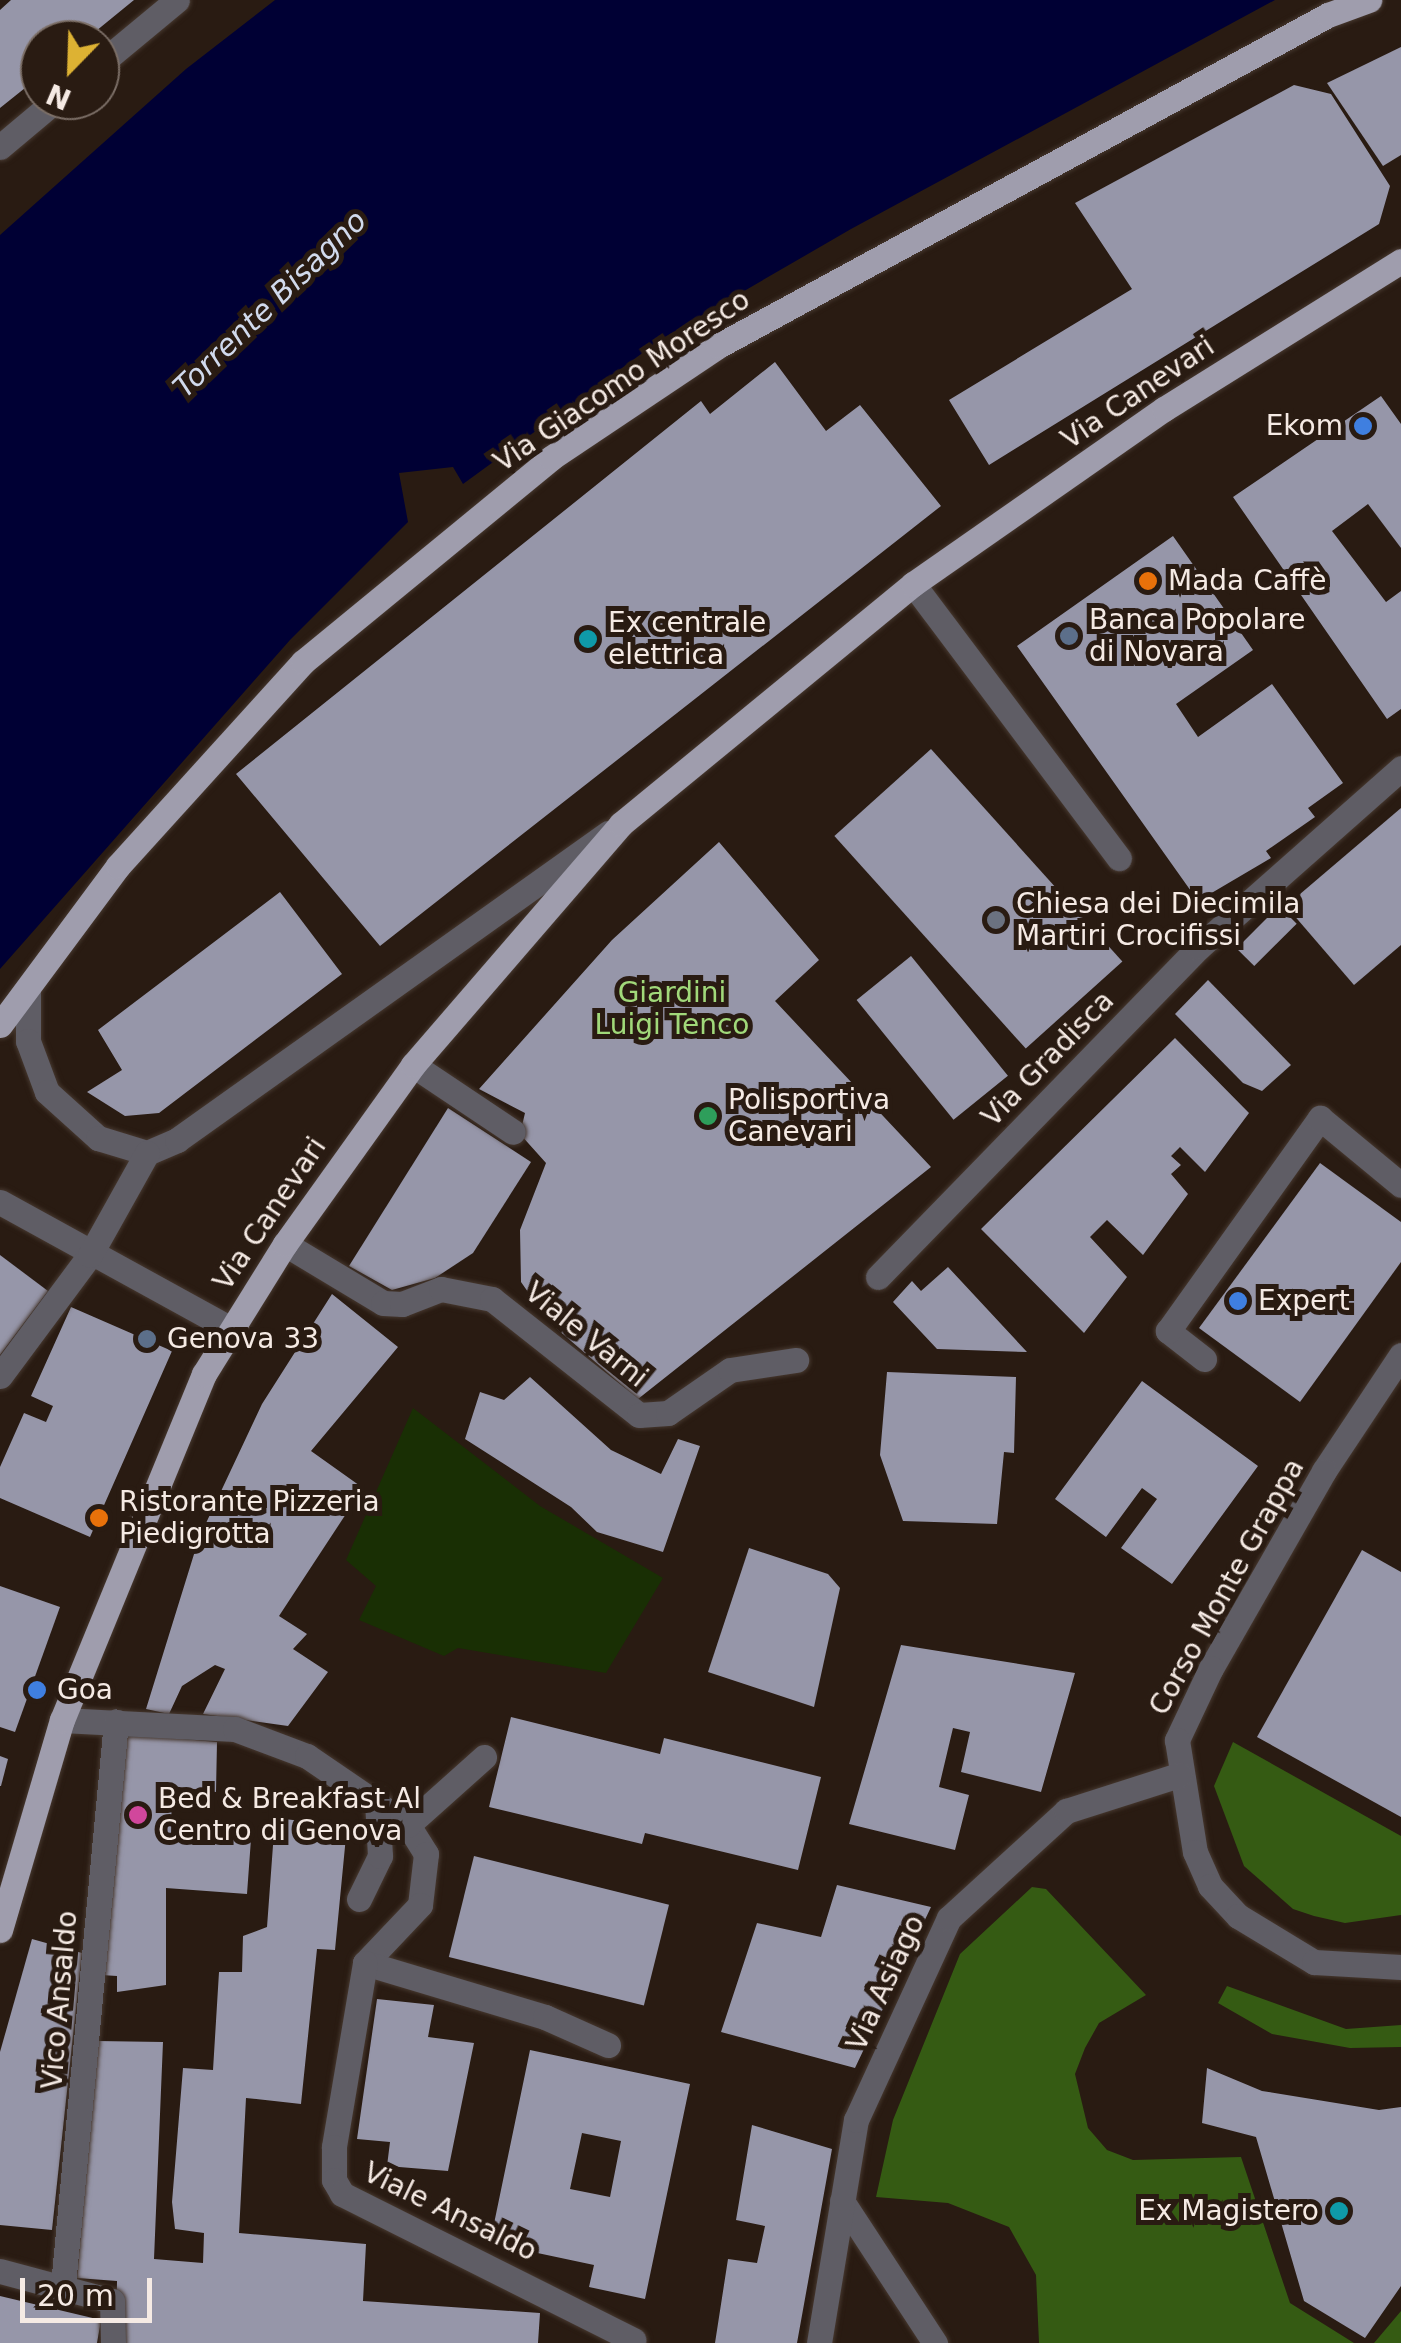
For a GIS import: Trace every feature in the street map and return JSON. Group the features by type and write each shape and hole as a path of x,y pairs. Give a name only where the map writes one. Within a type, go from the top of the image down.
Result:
{"main road":[{"name":"Via Giacomo Moresco","path":"0,1024 118,866 303,662 551,458 718,346 1311,24 1369,0"},
{"name":"Via Canevari","path":"0,1930 62,1720 131,1543 228,1328 412,1065 621,824 914,584 1164,409 1401,261"}],"street":[{"path":"120,48 178,0"},
{"path":"0,147 32,120"},
{"path":"914,584 1119,858"},
{"name":"Via Gradisca","path":"878,1277 1200,947 1401,768"},
{"name":"Via Canevari","path":"147,1154 177,1140 347,1013 621,824"},
{"path":"0,1376 90,1255 147,1154 98,1138 47,1092 28,1041 28,989"},
{"path":"412,1065 514,1132"},
{"path":"1204,1359 1168,1331 1320,1118 1401,1185"},
{"path":"0,1202 228,1328"},
{"name":"Viale Varni","path":"285,1244 383,1303 402,1304 440,1290 492,1299 639,1416 668,1413 730,1370 796,1360"},
{"name":"Corso Monte Grappa","path":"1401,1354 1324,1472 1211,1668 1177,1740 1178,1775 1195,1852 1210,1886 1238,1916 1314,1962 1401,1967"},
{"path":"62,1720 116,1721 262,1736 308,1756 408,1825 429,1866 424,1892 410,1918 365,1963 545,2017 608,2046"},
{"name":"Vico Ansaldo","path":"63,2285 116,1721"},
{"path":"408,1825 484,1757"},
{"name":"Via Asiago","path":"818,2343 856,2120 948,1918 1066,1811 1178,1775"},
{"path":"359,1900 380,1856 377,1800"},
{"name":"Viale Ansaldo","path":"365,1963 334,2147 334,2180 342,2194 633,2340"},
{"path":"842,2201 935,2343"},
{"path":"0,2272 63,2285 112,2301 112,2343"}],"green space":[{"path":"413,1408 540,1506 663,1578 606,1673 458,1648 444,1656 359,1620 376,1586 346,1560"},
{"path":"1233,1742 1401,1836 1401,1915 1345,1923 1314,1916 1293,1909 1244,1866 1214,1786"},
{"path":"1032,1887 1046,1889 1146,1995 1099,2023 1085,2048 1075,2074 1088,2128 1107,2150 1133,2160 1241,2157 1290,2303 1354,2343 1039,2343 1036,2275 1009,2227 948,2203 876,2197 893,2120 960,1954"},
{"path":"1227,1986 1346,2029 1401,2025 1401,2047 1350,2048 1272,2034 1218,2003"},
{"path":"1401,2311 1401,2343 1374,2343"}],"water":[{"name":"Torrente Bisagno","path":"275,0 1275,0 851,229 663,338 463,484 453,467 399,473 408,522 290,640 0,969 0,235 186,69"}],"building":[{"path":"11,0 134,0 110,20 20,20 20,92 0,108 0,10"},
{"path":"1401,47 1401,155 1383,166 1327,83"},
{"path":"1294,85 1331,94 1390,186 1379,224 989,465 949,400 1132,289 1075,203"},
{"name":"Ex centrale elettrica","path":"775,362 826,431 860,405 941,506 380,946 236,774 701,401 710,414"},
{"path":"1381,396 1401,424 1401,548 1368,504 1332,531 1386,602 1401,591 1401,709 1387,719 1233,497"},
{"path":"1173,536 1253,650 1176,704 1198,737 1272,684 1343,783 1308,808 1315,817 1266,851 1271,858 1198,901 1017,646"},
{"name":"Chiesa dei Diecimila Martiri Crocifissi","path":"931,749 1122,962 1026,1049 834,836"},
{"path":"1401,808 1401,945 1354,985 1286,906"},
{"name":"Polisportiva Canevari","path":"719,842 819,960 775,1001 931,1167 638,1399 549,1322 521,1282 520,1230 546,1163 520,1134 525,1113 479,1089 612,940"},
{"path":"280,892 342,974 159,1113 125,1116 87,1092 122,1070 98,1030"},
{"path":"1279,906 1297,924 1254,966 1237,948"},
{"path":"911,956 1008,1076 954,1120 857,1000"},
{"path":"1208,980 1291,1065 1262,1091 1243,1083 1175,1014"},
{"path":"1175,1038 1249,1113 1205,1172 1180,1147 1171,1156 1181,1165 1171,1174 1188,1194 1143,1255 1107,1220 1090,1237 1127,1277 1084,1333 981,1229"},
{"path":"448,1108 531,1162 473,1253 435,1278 392,1290 349,1266"},
{"path":"1320,1163 1401,1222 1401,1262 1300,1402 1199,1328"},
{"path":"0,1255 48,1291 0,1355"},
{"path":"948,1267 1027,1352 937,1349 893,1302 912,1281 921,1291"},
{"path":"332,1294 398,1347 311,1451 363,1488 279,1616 307,1634 293,1649 328,1672 288,1726 203,1714 225,1669 215,1665 182,1686 169,1714 146,1709 199,1538 262,1404"},
{"path":"71,1307 172,1351 90,1537 0,1498 0,1467 24,1413 46,1422 53,1406 31,1396"},
{"path":"887,1372 1016,1377 1014,1453 1004,1452 997,1524 903,1521 880,1455"},
{"path":"530,1377 611,1450 661,1474 678,1439 700,1446 663,1552 597,1532 571,1507 465,1439 480,1392 504,1400"},
{"path":"1142,1381 1258,1466 1172,1584 1121,1548 1157,1499 1142,1488 1106,1537 1055,1499"},
{"path":"749,1548 828,1574 840,1588 814,1707 708,1672"},
{"path":"1362,1550 1401,1572 1401,1817 1257,1737"},
{"path":"0,1586 60,1607 15,1732 0,1727"},
{"path":"901,1645 1075,1673 1041,1792 961,1772 970,1732 953,1728 939,1787 969,1795 955,1850 849,1824"},
{"path":"511,1717 660,1754 664,1738 821,1777 798,1870 645,1833 642,1844 489,1807"},
{"path":"125,1734 217,1742 216,1792 172,1786 171,1835 251,1839 247,1894 166,1888 166,1985 117,1992 117,1976 101,1975"},
{"path":"0,1756 8,1759 1,1786 0,1786"},
{"path":"275,1818 347,1826 335,1950 317,1949 301,2104 246,2098 239,2233 366,2244 363,2301 540,2313 538,2343 116,2343 117,2281 77,2278 97,2041 163,2042 154,2259 203,2263 204,2233 175,2229 172,2202 183,2068 213,2070 219,1972 242,1972 243,1936 267,1927"},
{"path":"474,1856 669,1905 644,2006 449,1957"},
{"path":"837,1885 931,1907 855,2068 721,2032 757,1923 821,1937"},
{"path":"32,1939 82,1953 52,2230 0,2225 0,2052"},
{"path":"377,1999 434,2005 428,2037 474,2043 448,2171 387,2166 390,2142 357,2139"},
{"path":"530,2050 690,2084 645,2299 589,2287 594,2265 490,2243","holes":["582,2133 621,2141 610,2197 570,2189"]},
{"name":"Ex Magistero","path":"1207,2068 1262,2091 1379,2110 1401,2107 1401,2286 1365,2338 1304,2301 1256,2137 1202,2123"},
{"path":"752,2125 832,2149 797,2343 715,2343 728,2259 757,2263 765,2226 736,2220"},
{"path":"0,2296 101,2320 97,2343 0,2343"}],"place":[{"name":"Ekom","path":"1363,426"},
{"name":"Mada Caffè","path":"1148,581"},
{"name":"Banca Popolare di Novara","path":"1069,636"},
{"name":"Ex centrale elettrica","path":"588,639"},
{"name":"Chiesa dei Diecimila Martiri Crocifissi","path":"996,920"},
{"name":"Polisportiva Canevari","path":"708,1116"},
{"name":"Expert","path":"1238,1301"},
{"name":"Genova 33","path":"147,1339"},
{"name":"Ristorante Pizzeria Piedigrotta","path":"99,1518"},
{"name":"Goa","path":"37,1690"},
{"name":"Bed & Breakfast Al Centro di Genova","path":"138,1815"},
{"name":"Ex Magistero","path":"1339,2211"}],"park label":[{"name":"Giardini Luigi Tenco","path":"672,1009"}]}
